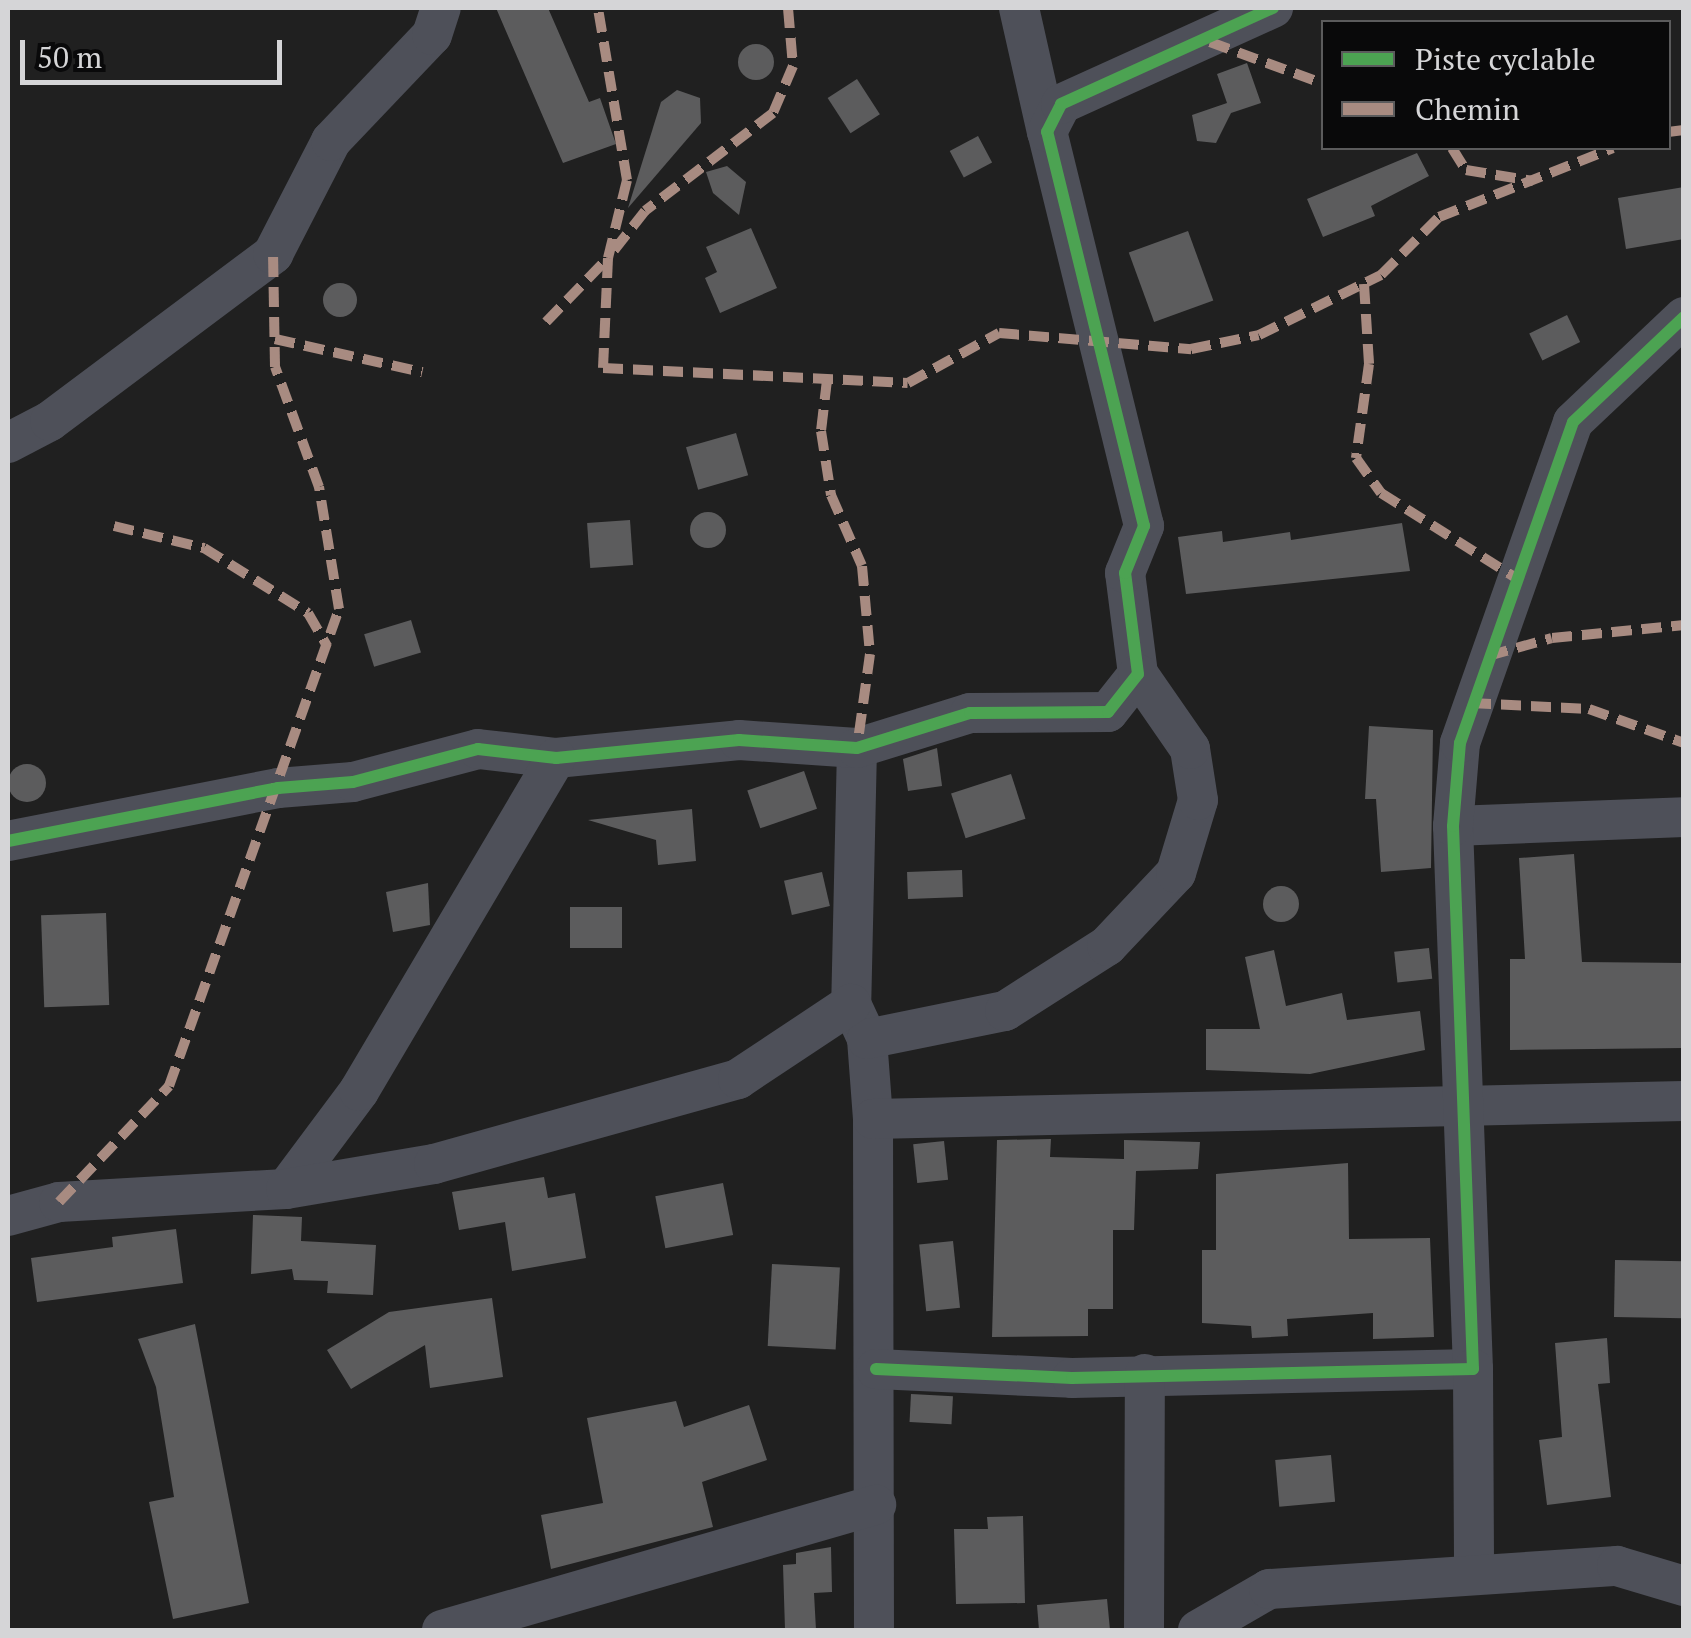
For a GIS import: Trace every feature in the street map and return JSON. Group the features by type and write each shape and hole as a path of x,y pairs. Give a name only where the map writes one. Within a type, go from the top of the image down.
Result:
{"street":[{"path":"8,443 50,420 274,254 331,141 432,34 441,8"},
{"path":"8,1216 59,1202 286,1189 434,1164 738,1079 859,1021 1005,1012 1108,946 1176,873 1198,800 1190,749 1138,674 1124,573 1144,526 1019,8"},
{"path":"1048,132 1061,104 1273,8"},
{"path":"1474,1576 1466,1100 1453,826 1471,703 1573,422 1684,317"},
{"path":"8,841 278,788 352,782 478,749 556,758 739,740 857,748 970,713 1108,712 1138,674"},
{"path":"857,748 859,1021 872,1120 876,1369 874,1630"},
{"path":"286,1189 359,1091 556,758"},
{"path":"1453,826 1684,816"},
{"path":"872,1120 1466,1100 1684,1100"},
{"path":"876,1369 1145,1374 1472,1369"},
{"path":"1144,1630 1145,1374"},
{"path":"442,1630 876,1505"},
{"path":"1198,1630 1269,1589 1616,1566 1684,1586"}],"building":[{"path":"496,8 548,8 589,102 600,98 616,144 563,163"},
{"path":"756,44 769,49 774,62 769,75 756,80 743,75 738,62 743,49"},
{"path":"1247,63 1261,103 1231,113 1216,143 1197,141 1192,115 1227,103 1217,74"},
{"path":"857,79 880,114 851,133 828,98"},
{"path":"677,90 700,98 701,123 628,208 661,102"},
{"path":"978,136 992,162 964,178 950,151"},
{"path":"1417,153 1429,176 1371,206 1375,216 1323,237 1307,199"},
{"path":"727,166 746,182 739,215 713,193 706,172"},
{"path":"1684,187 1684,239 1626,249 1618,198"},
{"path":"751,228 777,288 720,313 705,278 717,272 706,247"},
{"path":"1188,231 1213,301 1154,322 1129,253"},
{"path":"340,283 352,288 357,300 352,312 340,317 328,312 323,300 328,288"},
{"path":"1567,315 1580,342 1542,360 1529,333"},
{"path":"736,433 748,475 698,490 686,447"},
{"path":"708,512 721,517 726,530 721,543 708,548 695,543 690,530 695,517"},
{"path":"630,520 633,565 590,568 587,523"},
{"path":"1402,523 1410,571 1186,594 1178,537 1222,531 1223,542 1290,532 1291,540"},
{"path":"411,620 421,653 374,667 364,634"},
{"path":"1369,726 1433,730 1431,868 1381,872 1376,799 1365,799"},
{"path":"937,748 942,786 908,791 903,759"},
{"path":"27,764 40,770 46,783 40,796 27,802 14,796 8,783 14,770"},
{"path":"804,771 817,809 760,828 747,791"},
{"path":"1011,774 1026,819 966,838 951,793"},
{"path":"692,809 696,861 658,865 656,840 588,820"},
{"path":"1574,854 1582,962 1684,963 1684,1048 1510,1050 1510,959 1525,959 1519,858"},
{"path":"962,870 963,897 908,899 907,872"},
{"path":"822,872 830,906 792,915 784,881"},
{"path":"428,883 430,925 393,932 386,892"},
{"path":"1281,886 1294,891 1299,904 1294,917 1281,922 1268,917 1263,904 1268,891"},
{"path":"570,907 622,907 622,948 570,948"},
{"path":"106,913 109,1005 44,1007 41,915"},
{"path":"1429,948 1432,979 1397,982 1394,952"},
{"path":"1274,950 1286,1006 1342,993 1347,1020 1420,1011 1425,1050 1310,1074 1206,1070 1206,1029 1260,1029 1245,957"},
{"path":"1051,1139 1050,1157 1124,1159 1124,1140 1200,1142 1198,1169 1136,1171 1134,1230 1113,1230 1113,1309 1088,1309 1088,1336 992,1337 997,1140"},
{"path":"944,1141 948,1180 917,1183 913,1144"},
{"path":"1348,1163 1349,1239 1430,1238 1434,1337 1373,1339 1373,1313 1287,1319 1288,1336 1252,1338 1251,1326 1202,1323 1202,1250 1216,1250 1216,1174"},
{"path":"544,1177 548,1198 575,1193 586,1258 512,1271 505,1222 459,1230 452,1192"},
{"path":"723,1183 733,1235 665,1248 655,1196"},
{"path":"253,1215 302,1217 301,1241 376,1245 373,1295 327,1293 328,1281 294,1280 292,1269 251,1274"},
{"path":"176,1229 183,1283 37,1302 31,1258 113,1247 112,1237"},
{"path":"953,1241 960,1308 926,1311 919,1245"},
{"path":"1615,1260 1684,1261 1683,1318 1614,1317"},
{"path":"772,1264 840,1268 836,1349 768,1346"},
{"path":"492,1298 503,1377 430,1388 425,1345 351,1389 327,1350 389,1312"},
{"path":"195,1324 249,1603 173,1619 149,1502 174,1497 156,1387 138,1339"},
{"path":"1607,1338 1610,1383 1598,1384 1611,1497 1547,1505 1539,1440 1562,1437 1555,1343"},
{"path":"911,1394 953,1396 951,1424 910,1422"},
{"path":"676,1401 684,1427 749,1405 767,1460 702,1482 713,1527 551,1569 541,1515 603,1503 587,1418"},
{"path":"1331,1455 1335,1502 1279,1507 1275,1460"},
{"path":"1023,1516 1025,1603 956,1604 954,1529 988,1529 987,1517"},
{"path":"831,1547 832,1592 814,1593 816,1630 785,1630 783,1565 796,1564 796,1553"},
{"path":"1107,1599 1110,1630 1039,1630 1037,1605"}],"marked path":[{"path":"546,322 608,258 627,180 598,8"},
{"path":"788,8 793,66 773,113 645,211 608,258 603,368 908,383 999,333 1191,349 1259,335 1381,275 1439,217 1608,150"},
{"path":"1210,42 1321,83"},
{"path":"1671,132 1684,130"},
{"path":"1453,150 1466,170 1533,181"},
{"path":"59,1202 169,1086 339,609 319,487 275,367 273,254"},
{"path":"1364,284 1369,364 1356,458 1381,493 1516,578"},
{"path":"275,339 422,372"},
{"path":"827,380 821,431 831,495 862,566 870,654 857,748"},
{"path":"114,526 204,548 308,613 328,647"},
{"path":"1488,656 1552,638 1684,625"},
{"path":"1471,703 1589,709 1684,743"}],"cycle path":[{"path":"8,841 278,788 353,782 478,749 556,758 739,740 857,748 970,713 1108,712 1138,674 1125,573 1144,526 1047,132 1061,104 1273,8"},
{"path":"876,1369 1072,1378 1473,1369 1453,826 1460,743 1573,422 1684,317"}]}
